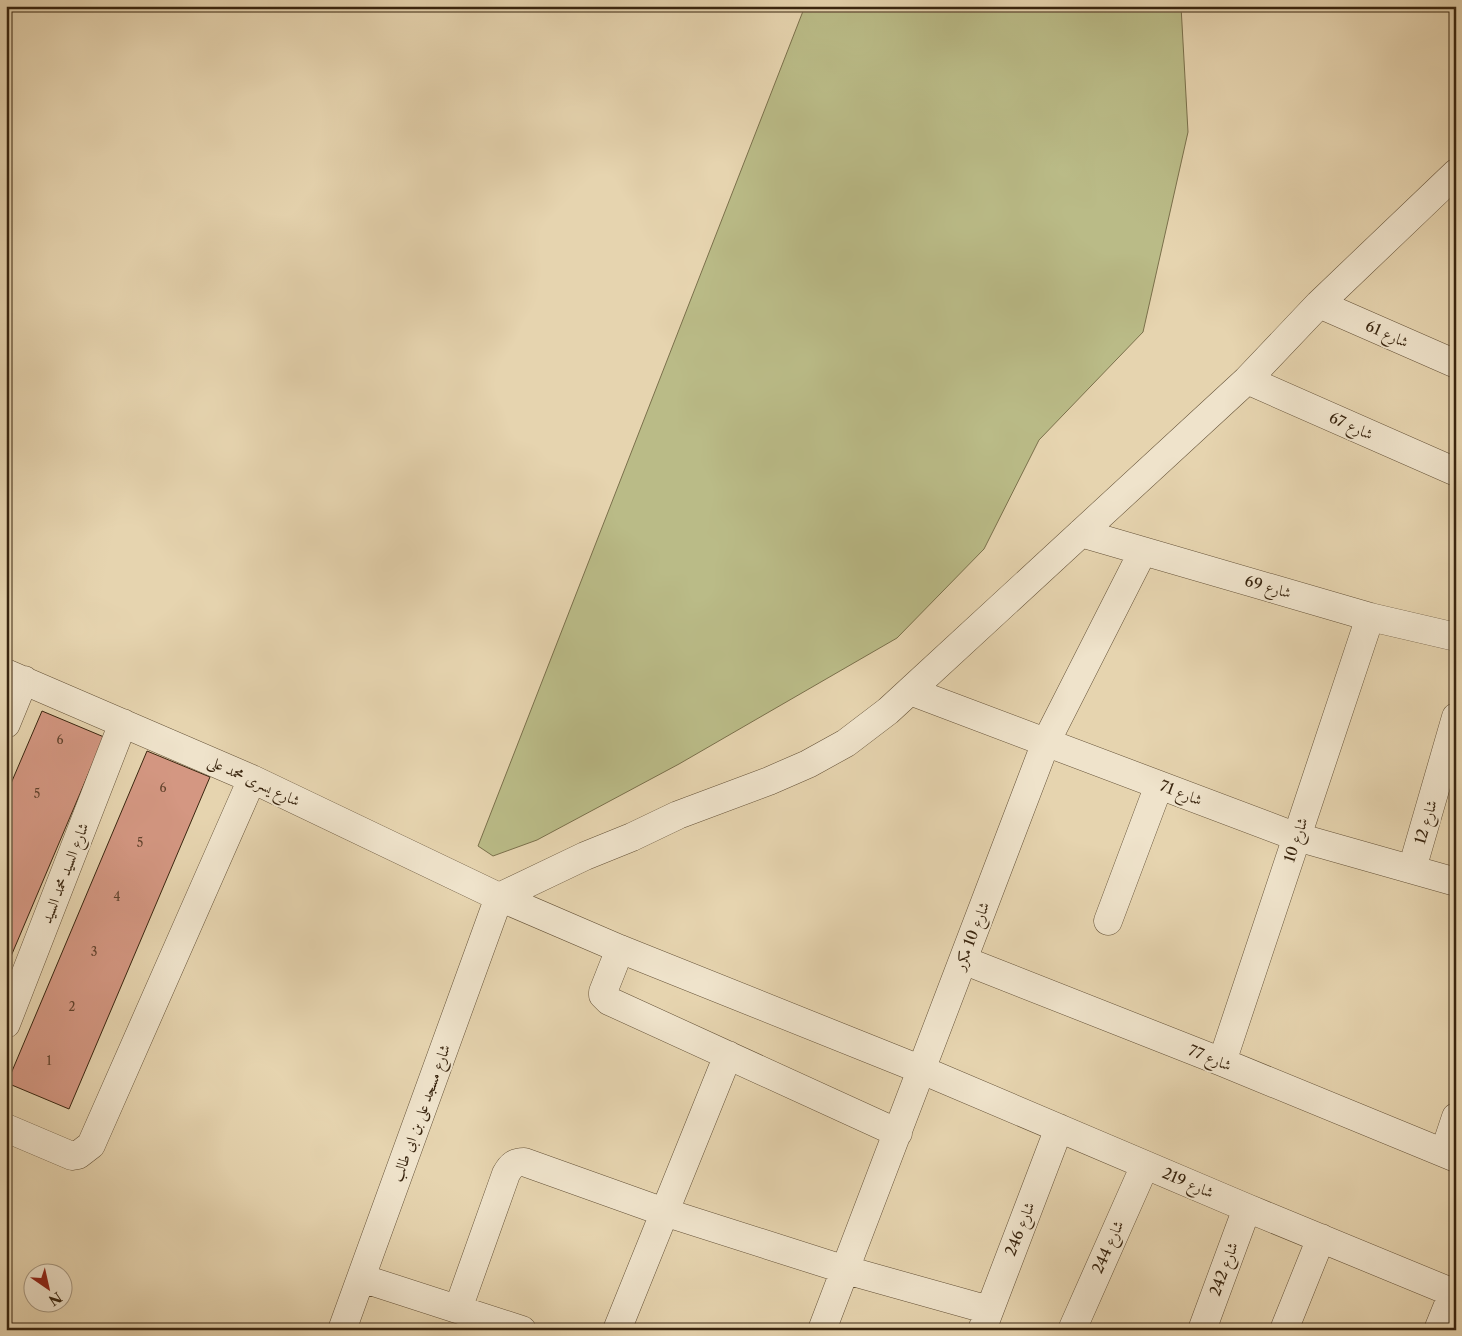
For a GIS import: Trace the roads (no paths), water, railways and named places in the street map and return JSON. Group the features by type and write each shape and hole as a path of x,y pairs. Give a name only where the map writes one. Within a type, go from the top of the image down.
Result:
{"street":[{"path":"499,897 678,815 808,764 846,743 910,692 1247,380 1318,304 1456,173"},
{"name":"شارع 61","path":"1318,304 1456,364"},
{"name":"شارع 67","path":"1247,380 1456,472"},
{"name":"شارع 69","path":"1080,533 1370,617 1456,637"},
{"name":"شارع 10 مكرر","path":"822,1330 1046,742 1143,551"},
{"name":"شارع 10","path":"1222,1062 1370,617"},
{"path":"6,724 15,676"},
{"name":"شارع يسرى محمد على","path":"15,676 252,779 499,897 620,949"},
{"name":"شارع 71","path":"910,692 1297,836 1456,882"},
{"name":"شارع 12","path":"1412,869 1456,717"},
{"name":"شارع السيد محمد السيد","path":"6,1024 123,723"},
{"path":"6,1128 72,1156 78,1155 91,1145 252,779"},
{"path":"1108,921 1160,785"},
{"name":"شارع مسجد على بن ابى طالب","path":"342,1330 499,897"},
{"path":"620,949 603,992 606,998 898,1133"},
{"name":"شارع 219","path":"620,949 922,1070 1455,1294"},
{"name":"شارع 77","path":"963,960 1222,1062 1450,1155"},
{"path":"617,1330 728,1055"},
{"path":"1450,1155 1456,1116"},
{"name":"شارع 246","path":"986,1320 1059,1128"},
{"path":"458,1309 506,1174 510,1166 517,1162 524,1162 664,1212 846,1270 986,1320"},
{"name":"شارع 244","path":"1072,1330 1145,1165"},
{"name":"شارع 242","path":"1202,1330 1247,1208"},
{"path":"1284,1330 1321,1238"},
{"path":"361,1278 522,1330"},
{"path":"1438,1330 1455,1294"}]}
